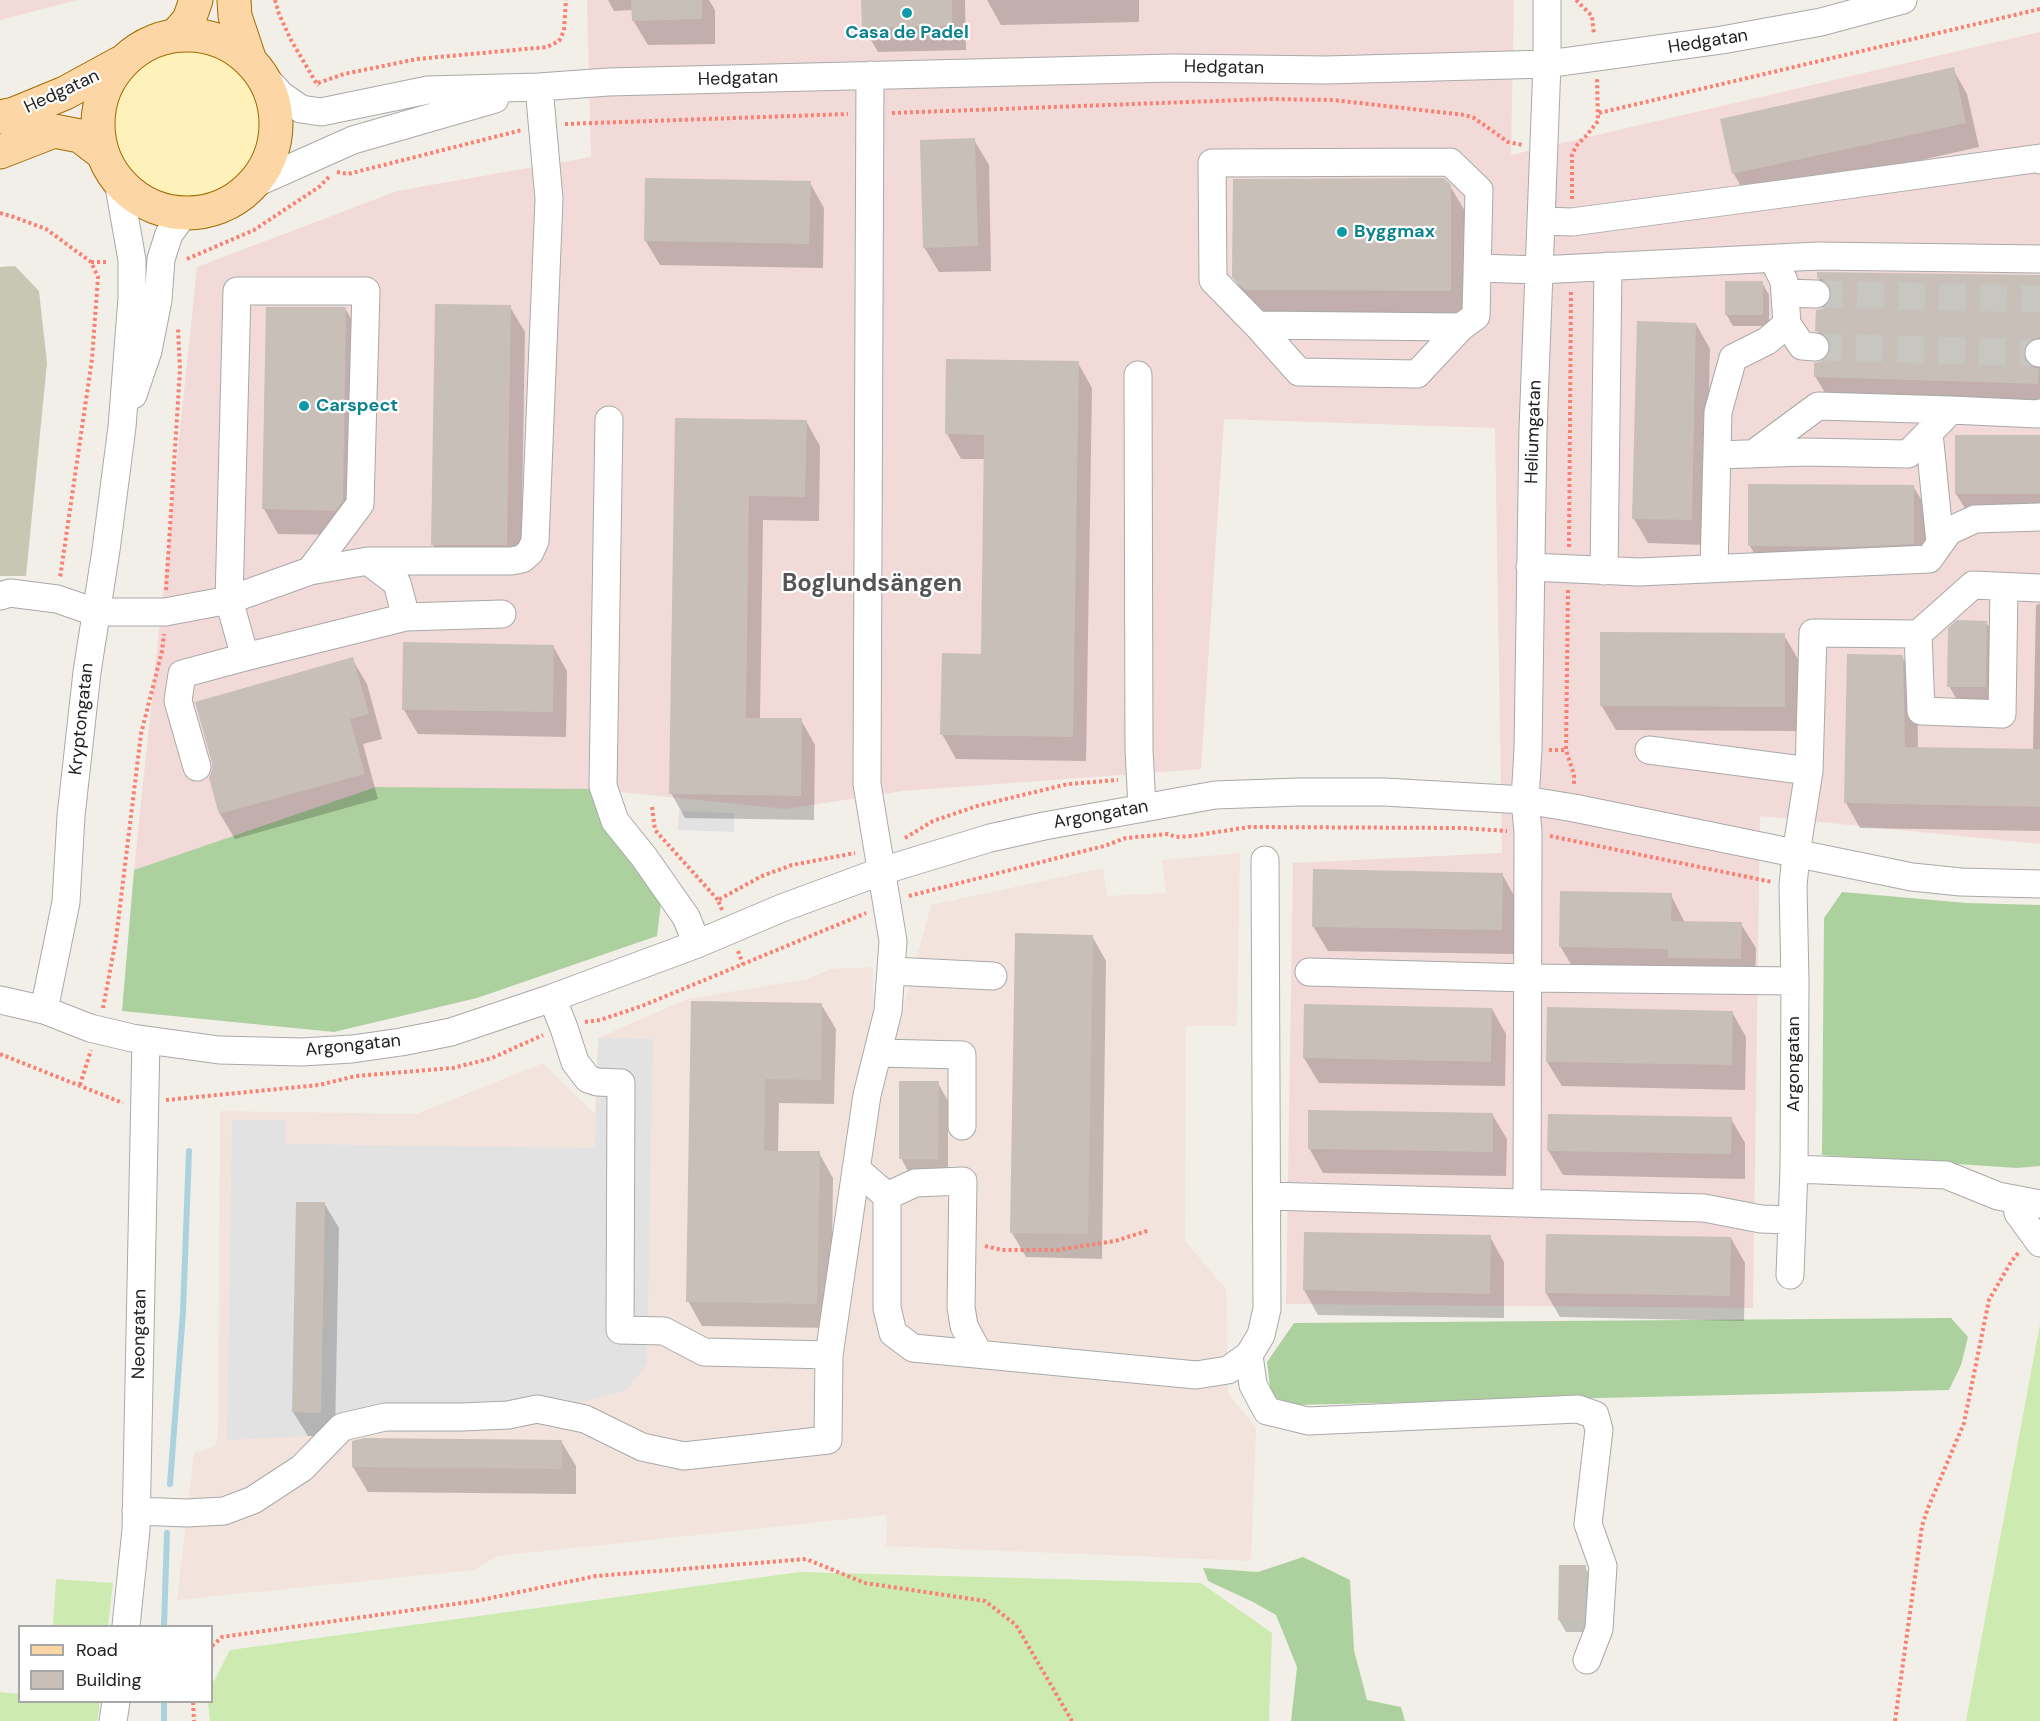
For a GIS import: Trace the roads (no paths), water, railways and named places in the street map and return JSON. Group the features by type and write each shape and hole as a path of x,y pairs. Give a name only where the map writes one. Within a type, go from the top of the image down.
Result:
{"main road":[{"path":"176,35 189,20 196,0"},
{"path":"234,0 235,16 255,67 276,108 277,132 270,159 254,184 233,201 208,211 184,214 156,209 134,196 110,167 98,118 105,88 122,63 144,46 176,35 211,38 240,53 255,67"},
{"name":"Hedgatan","path":"0,117 14,114 65,93 122,63"},
{"name":"Hedgatan","path":"0,152 54,131 80,136 110,167"}],"street":[{"name":"Heliumgatan","path":"1525,800 1548,0"},
{"name":"Hedgatan","path":"255,67 281,95 301,109 321,112 428,90 620,82 1173,68 1326,70 1547,64 1722,40 1821,22 1903,0"},
{"path":"136,1511 188,1513 224,1511 253,1500 302,1468 342,1427 385,1417 462,1417 508,1414 537,1409 585,1419 642,1447 684,1456 828,1440 829,1355 867,1095 888,1011 893,941 867,784 870,75"},
{"name":"Hedgatan","path":"254,184 353,140 539,87"},
{"path":"0,596 10,593 57,599 95,612 165,612 229,600 310,571 368,561 511,561 522,559 530,552 535,541 549,199 539,87"},
{"path":"1541,221 1572,222 2040,158 2040,160"},
{"path":"1450,162 1479,190 1476,316 1461,327 1417,374 1299,372 1257,325 1213,280 1212,163 1450,162"},
{"name":"Kryptongatan","path":"44,1010 66,902 72,805 95,612 106,550 122,428 132,298 132,260 110,167"},
{"name":"Kryptongatan","path":"122,428 148,351 158,300 161,259 169,234 184,214"},
{"path":"1477,268 1539,270 1818,256 2040,259"},
{"path":"1773,259 1784,281 1787,324 1802,346 1815,347"},
{"path":"1604,570 1608,266"},
{"path":"245,657 229,600 237,291 366,291 360,504 310,571"},
{"path":"1785,293 1816,294"},
{"path":"1714,568 1718,412 1733,358 1767,341 1787,324"},
{"path":"1257,325 1461,327"},
{"path":"1138,375 1138,750 1142,807"},
{"path":"1753,454 1818,406 2040,413"},
{"path":"1717,455 1805,452 1908,454 1951,410"},
{"path":"609,420 603,786 615,821 644,857 686,917 697,944"},
{"path":"1929,433 1940,543"},
{"path":"1530,567 1639,572 1929,559 1949,531 1975,519 2040,517"},
{"path":"368,561 397,583 406,617"},
{"path":"1796,854 1809,771 1813,633 1918,634 1973,585 2040,588"},
{"path":"1918,634 1921,711 2002,714 2004,586"},
{"path":"197,767 178,701 182,674 406,617 502,614"},
{"path":"1649,750 1809,771"},
{"name":"Argongatan","path":"0,1000 44,1010 90,1028 146,1040 219,1050 302,1052 352,1049 401,1042 451,1032 552,998 882,871 990,838 1142,807 1215,795 1384,792 1525,800 1574,807 1912,877 1979,883 2040,884"},
{"path":"1525,800 1528,832 1527,1203"},
{"name":"Argongatan","path":"1790,1275 1794,1168 1793,886 1796,854"},
{"path":"856,1169 887,1196 887,1308 892,1333 913,1348 1197,1375 1228,1370 1250,1355 1261,1335 1267,1309 1266,860"},
{"path":"892,971 993,976"},
{"path":"1308,972 1528,978 1795,981"},
{"path":"552,998 575,1062 588,1079 597,1082 621,1083 620,1330 663,1331 704,1352 829,1355"},
{"name":"Neongatan","path":"126,1625 132,1580 136,1511 146,1040"},
{"path":"878,1053 962,1055 962,1126"},
{"path":"1794,1168 1946,1175 1998,1196 2028,1202"},
{"path":"887,1196 915,1183 963,1181 962,1307 964,1326 979,1354"},
{"path":"1267,1196 1704,1208 1761,1219 1792,1220"},
{"path":"2028,1202 2018,1213 2037,1240"},
{"path":"1250,1355 1253,1385 1267,1411 1308,1420 1578,1409 1595,1415 1599,1430 1588,1524 1603,1566 1599,1629 1587,1660"},
{"path":"113,1721 116,1703"}],"waterway":[{"path":"170,1484 183,1312 189,1151"},
{"path":"164,1625 167,1533"},
{"path":"164,1703 164,1721"}],"tunnel":[{"path":"1816,294 2040,299"},
{"path":"1815,347 2039,353"}],"place":[{"name":"Casa de Padel","path":"907,13"},
{"name":"Byggmax","path":"1342,232"},
{"name":"Carspect","path":"304,406"}],"district":[{"name":"Boglundsängen","path":"872,585"}]}
